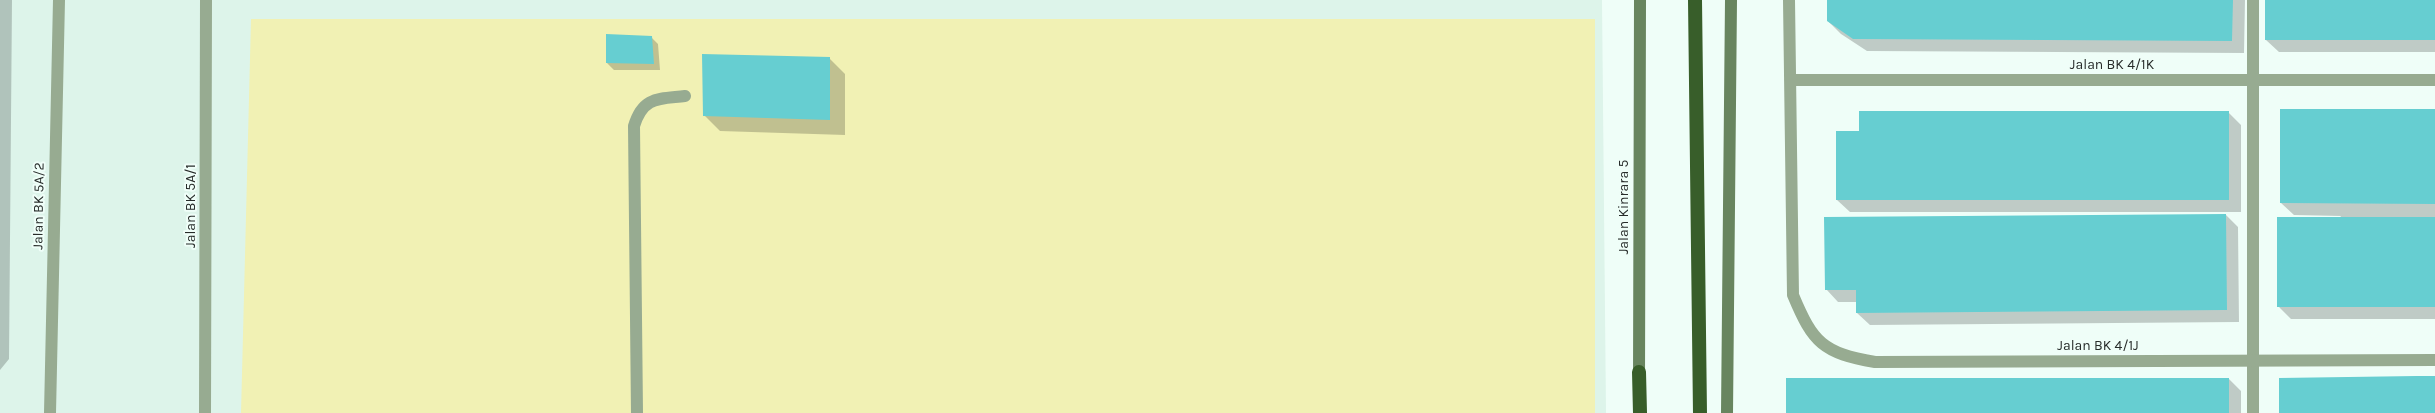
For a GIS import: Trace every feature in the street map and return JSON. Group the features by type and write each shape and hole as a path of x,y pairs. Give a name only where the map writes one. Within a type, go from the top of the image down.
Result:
{"highway":[{"path":"1695,0 1700,413"},
{"path":"1639,372 1641,413"}],"main road":[{"name":"Jalan Kinrara 5","path":"1639,372 1640,0"},
{"path":"1727,413 1730,0"}],"street":[{"name":"Jalan BK 5A/2","path":"50,413 59,0"},
{"name":"Jalan BK 5A/1","path":"205,413 206,0"},
{"path":"1789,0 1790,80"},
{"path":"2253,0 2253,413"},
{"name":"Jalan BK 4/1K","path":"1790,80 2435,80"},
{"name":"Jalan BK 4/1J","path":"1790,80 1793,295 1805,324 1822,345 1845,357 1875,362 2435,360"},
{"path":"637,413 634,126 638,111 652,100 685,96"}],"shaded area":[{"path":"0,0 1602,0 1606,413 0,413"}],"green space":[{"path":"251,19 1595,19 1595,413 241,413"}],"building":[{"path":"1827,0 2233,0 2232,41 1853,39 1827,21"},
{"path":"2265,0 2435,0 2435,40 2265,40"},
{"path":"606,34 652,36 654,64 606,63"},
{"path":"702,54 830,57 830,120 703,116"},
{"path":"2280,109 2435,109 2435,204 2280,203"},
{"path":"1859,111 2229,111 2229,200 1836,200 1836,131 1859,131"},
{"path":"2226,214 2227,310 1856,313 1856,290 1825,290 1824,217"},
{"path":"2277,217 2435,217 2435,307 2277,307"},
{"path":"2435,376 2435,413 2279,413 2279,378"},
{"path":"1786,378 2229,378 2229,413 1786,413"}]}
